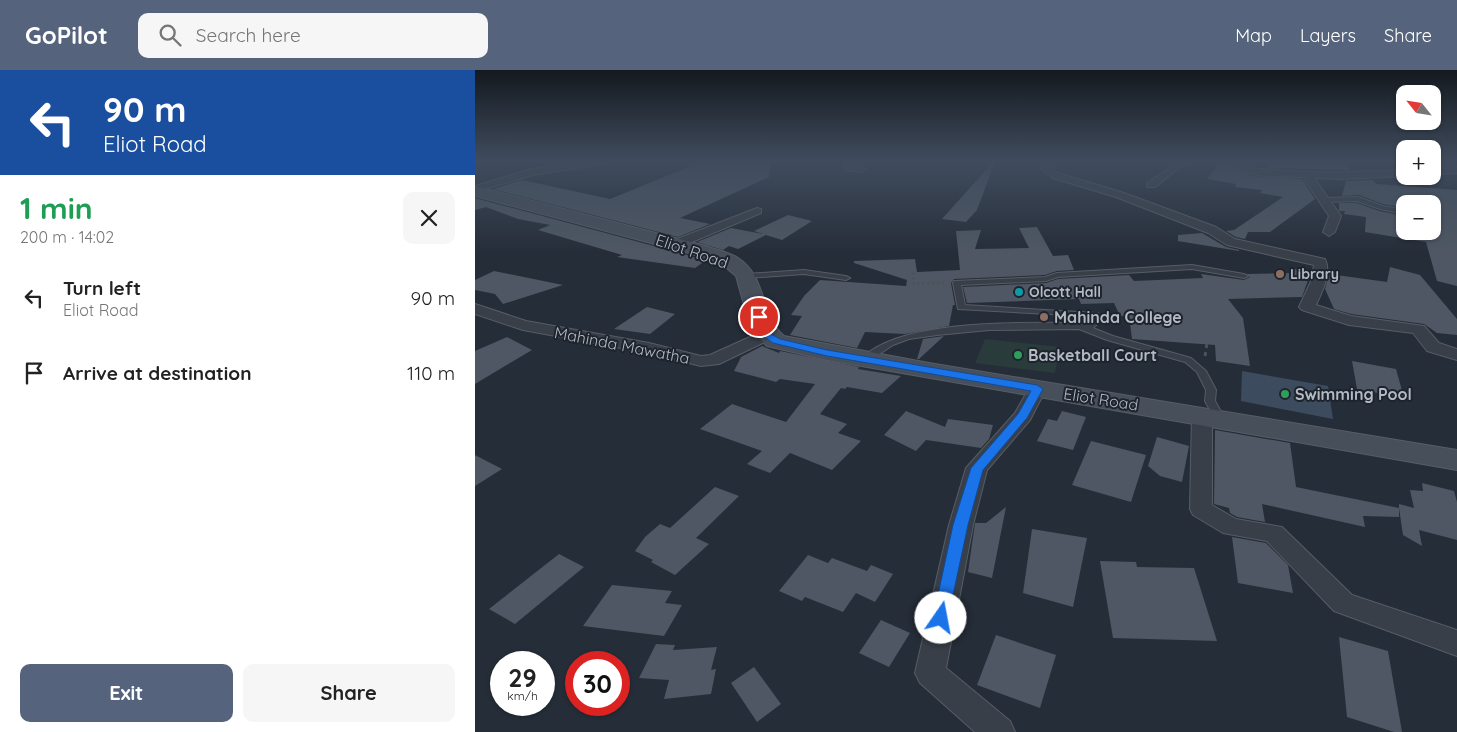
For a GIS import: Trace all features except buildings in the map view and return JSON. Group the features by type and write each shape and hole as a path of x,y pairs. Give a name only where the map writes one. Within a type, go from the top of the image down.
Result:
{"street":[{"name":"Eliot Road","path":"482,192 676,244 731,262 747,276 763,330 777,341 866,359 1037,389 1457,460"},
{"path":"1110,192 1212,230 1231,242 1320,262 1321,268 1316,290 1307,307 1349,320 1418,330 1433,348 1457,355"},
{"path":"1320,192 1335,216 1329,232"},
{"path":"676,244 757,211"},
{"name":"Mahinda Mawatha","path":"475,309 523,326 649,348 701,361 713,360 767,335"},
{"path":"999,732 930,674 961,525 977,468 1023,416 1037,389"},
{"path":"1211,417 1201,509 1231,527 1273,533 1343,602 1457,643"}],"lane":[{"path":"1326,200 1359,196 1382,208 1396,210"},
{"path":"866,359 890,343 931,333 989,327 1091,326 1098,320 1095,316 1087,314 961,307 957,283 1046,280 1057,275 1192,267 1244,276"},
{"path":"747,276 803,272 846,278"},
{"path":"1080,326 1111,338 1188,360 1201,371 1211,390 1211,417"}],"path":[{"path":"913,272 914,284 957,283"}],"shaded area":[{"name":"Basketball Court","path":"985,339 1060,347 1055,373 975,363"}],"water":[{"name":"Swimming Pool","path":"1242,371 1328,386 1333,419 1241,401"}],"place":[{"name":"Library","path":"1280,274"},
{"name":"Olcott Hall","path":"1019,292"},
{"name":"Mahinda College","path":"1044,317"},
{"name":"Basketball Court","path":"1018,355"},
{"name":"Swimming Pool","path":"1285,394"}],"route":[{"path":"759,317 763,330 777,341 827,353 1037,389 1023,416 977,468 961,525 941,618"}]}
